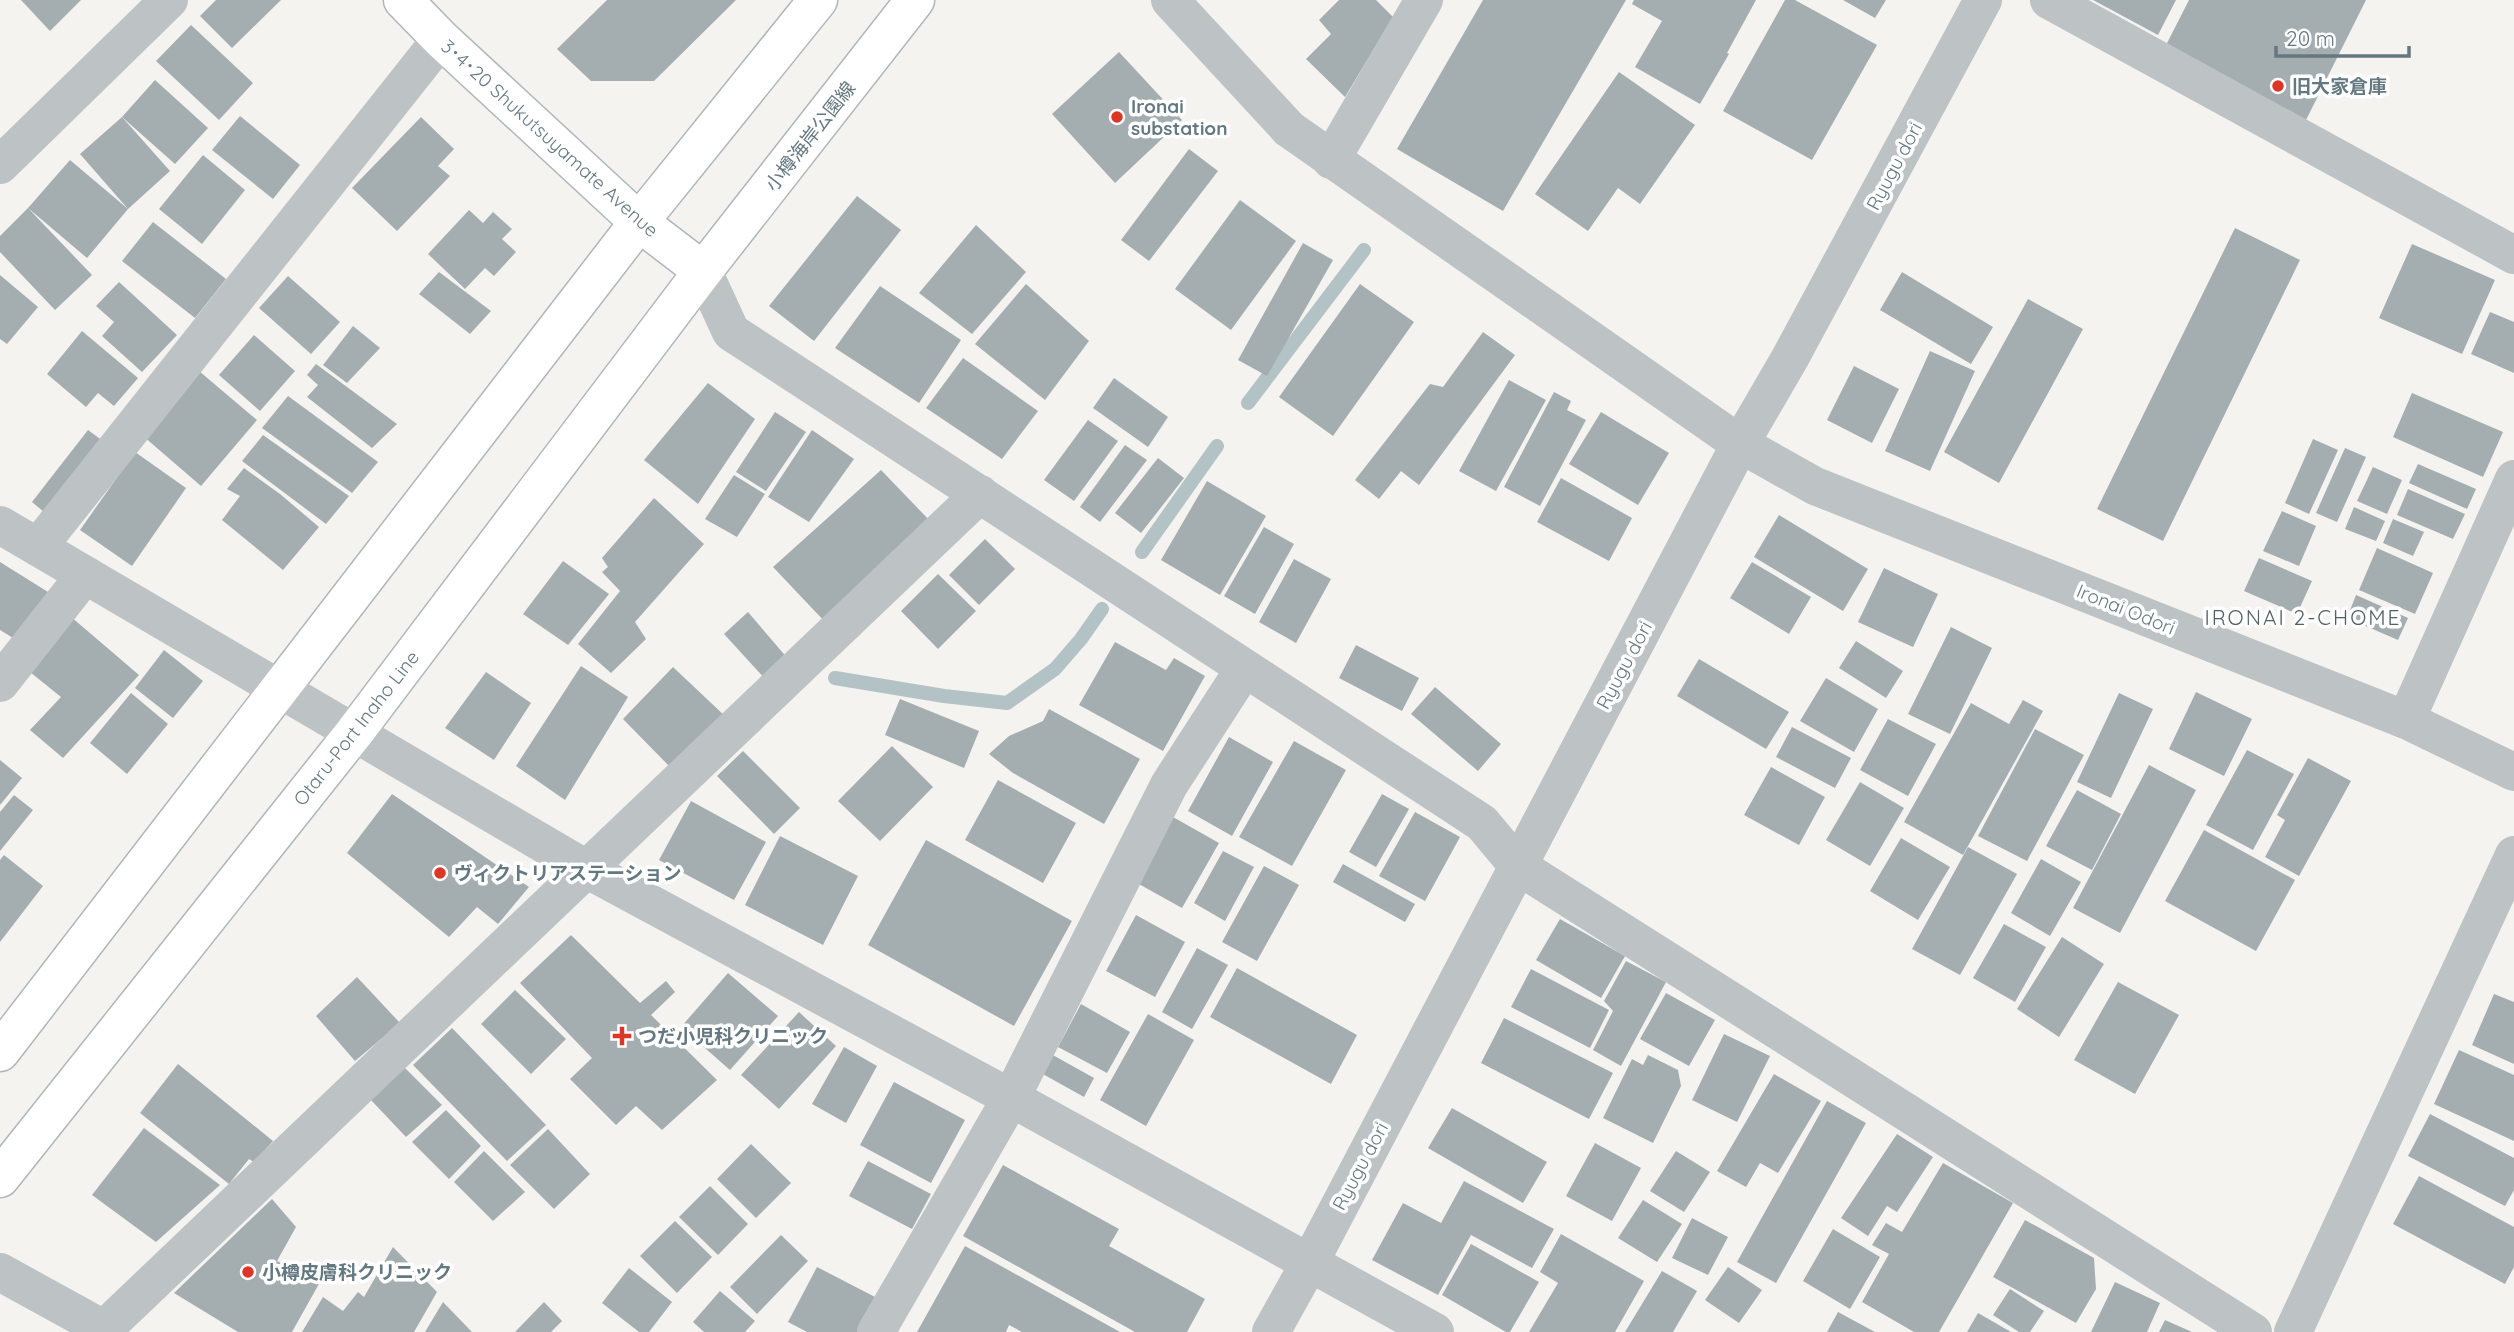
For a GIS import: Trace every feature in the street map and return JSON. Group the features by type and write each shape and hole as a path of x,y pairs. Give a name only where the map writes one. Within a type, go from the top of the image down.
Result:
{"main road":[{"name":"3･4･20 Shukutsuyamate Avenue","path":"403,0 441,39 639,222 703,271"},
{"path":"0,1052 639,222 818,0"},
{"name":"小樽海岸公園線","path":"703,271 915,0"},
{"name":"Otaru-Port Inaho Line","path":"0,1178 354,733 703,271"}],"street":[{"path":"0,166 169,0"},
{"name":"Ironai Odori","path":"1170,0 1289,129 1740,444 1815,486 2406,720 2514,772"},
{"path":"1331,160 1424,0"},
{"name":"Ryugu dori","path":"1271,1332 1740,444 1790,358 1983,0"},
{"path":"2049,0 2514,254"},
{"path":"38,547 441,39"},
{"path":"703,271 732,332 1482,823 1518,866 2253,1332"},
{"path":"2406,720 2514,479"},
{"path":"0,1272 105,1331 980,494"},
{"path":"0,525 588,870 1011,1098 1435,1332"},
{"path":"0,683 85,575"},
{"path":"876,1332 1011,1098 1170,785 1244,669"},
{"path":"2293,1332 2514,856"}],"building":[{"path":"21,0 81,0 50,31"},
{"path":"216,0 281,0 232,48 200,16"},
{"path":"607,0 736,0 654,81 591,81 557,49"},
{"path":"1339,0 1376,0 1393,17 1345,97 1306,59 1331,34 1319,20"},
{"path":"1483,0 1626,0 1503,211 1397,149"},
{"path":"1634,0 1756,0 1700,104 1635,67 1662,21 1632,4"},
{"path":"1785,0 1795,0 1877,45 1812,160 1723,111"},
{"path":"1843,0 1886,0 1875,18"},
{"path":"2093,0 2176,0 2158,35"},
{"name":"旧大家倉庫","path":"2189,0 2366,0 2305,122 2163,51"},
{"path":"191,25 253,83 219,120 156,61"},
{"name":"Ironai substation","path":"1119,52 1182,120 1115,183 1052,114"},
{"path":"1619,72 1695,125 1640,204 1618,188 1588,231 1535,194"},
{"path":"155,80 208,128 175,164 122,117"},
{"path":"240,116 300,165 273,199 212,150"},
{"path":"122,117 170,171 128,209 80,154"},
{"path":"421,117 454,149 438,166 450,176 397,231 352,188"},
{"path":"1189,149 1218,171 1149,261 1121,240"},
{"path":"203,155 245,190 202,244 159,209"},
{"path":"70,160 128,209 87,258 28,208"},
{"path":"857,196 901,230 814,341 769,306"},
{"path":"1240,200 1296,241 1231,330 1175,289"},
{"path":"28,208 92,275 55,310 0,252 0,236"},
{"path":"469,210 483,223 493,212 512,229 502,239 516,252 494,276 485,268 465,289 428,254"},
{"path":"153,222 226,279 195,318 122,261"},
{"path":"976,225 1026,272 972,334 919,293"},
{"path":"2235,228 2300,260 2163,541 2097,509"},
{"path":"1303,243 1333,260 1267,376 1238,360"},
{"path":"2412,244 2495,280 2462,354 2379,318"},
{"path":"439,272 491,311 470,334 419,294"},
{"path":"1902,272 1993,327 1971,364 1880,310"},
{"path":"0,275 38,307 7,344 0,339"},
{"path":"288,276 340,322 311,354 259,308"},
{"path":"119,282 177,335 142,372 102,336 114,322 96,306"},
{"path":"1026,284 1089,341 1045,400 975,344"},
{"path":"1360,284 1414,322 1333,436 1279,397"},
{"path":"880,286 961,340 919,403 835,348"},
{"path":"2028,299 2083,329 1999,483 1944,452"},
{"path":"2490,312 2514,322 2514,373 2471,354"},
{"path":"353,326 380,348 347,383 323,365"},
{"path":"82,331 138,378 114,406 98,393 86,407 47,374"},
{"path":"1483,332 1515,355 1419,485 1401,471 1379,499 1355,480 1430,384 1443,387"},
{"path":"254,335 295,371 260,411 219,375"},
{"path":"1930,351 1975,371 1930,471 1885,451"},
{"path":"963,358 1038,411 1002,459 926,408"},
{"path":"316,364 397,424 372,448 307,397 318,385 307,375"},
{"path":"1854,366 1899,389 1872,443 1827,420"},
{"path":"199,371 257,420 201,486 143,436"},
{"path":"1114,378 1168,417 1148,447 1093,408"},
{"path":"1509,380 1546,400 1496,491 1459,471"},
{"path":"708,383 755,419 698,504 644,460"},
{"path":"1554,392 1571,401 1567,410 1586,420 1540,506 1504,487"},
{"path":"2412,393 2503,432 2483,477 2393,437"},
{"path":"288,396 378,462 352,493 262,428"},
{"path":"775,412 806,432 766,491 736,472"},
{"path":"1601,412 1669,453 1638,505 1569,464"},
{"path":"1088,420 1118,441 1074,501 1044,480"},
{"path":"88,430 107,444 50,517 32,502"},
{"path":"812,430 854,459 809,522 768,497"},
{"path":"263,435 349,496 326,524 242,461"},
{"path":"2313,439 2338,450 2309,514 2285,503"},
{"path":"1125,445 1147,460 1100,522 1080,507"},
{"path":"2345,448 2366,457 2337,522 2316,513"},
{"path":"135,452 186,488 132,566 80,530"},
{"path":"1158,458 1184,478 1141,533 1115,513"},
{"path":"2418,464 2476,489 2467,509 2409,483"},
{"path":"2373,467 2402,480 2387,514 2357,501"},
{"path":"244,468 319,527 283,570 222,520 240,496 227,489"},
{"path":"881,470 933,524 827,624 773,567"},
{"path":"734,475 765,494 737,537 705,519"},
{"path":"1561,478 1632,518 1609,561 1537,522"},
{"path":"1207,481 1266,516 1220,595 1161,560"},
{"path":"2408,489 2465,514 2453,539 2397,515"},
{"path":"654,498 704,544 635,622 646,639 611,673 578,644 620,591 602,572 608,567 602,558"},
{"path":"2354,507 2385,521 2376,541 2345,529"},
{"path":"2282,511 2316,526 2299,566 2263,551"},
{"path":"1779,515 1868,569 1843,611 1754,557"},
{"path":"2393,519 2424,532 2413,556 2383,543"},
{"path":"1264,527 1294,544 1255,614 1224,596"},
{"path":"985,539 1015,569 979,605 949,575"},
{"path":"2377,548 2433,573 2415,614 2359,590"},
{"path":"2259,558 2312,581 2297,614 2244,591"},
{"path":"1294,559 1331,579 1296,643 1259,622"},
{"path":"563,561 609,594 568,645 523,614"},
{"path":"0,562 48,592 18,641 0,630"},
{"path":"1752,562 1811,597 1789,634 1730,598"},
{"path":"1884,568 1938,594 1913,647 1858,622"},
{"path":"938,574 976,611 938,649 901,611"},
{"path":"2356,595 2408,618 2398,640 2347,618"},
{"path":"748,612 789,660 766,680 724,634"},
{"path":"70,616 139,675 63,758 30,730 61,697 25,668"},
{"path":"1951,627 1992,648 1950,734 1908,714"},
{"path":"1856,641 1903,671 1886,698 1839,668"},
{"path":"1115,642 1166,670 1174,658 1205,676 1163,751 1079,705"},
{"path":"1356,645 1419,678 1402,711 1339,678"},
{"path":"164,650 203,681 173,718 135,688"},
{"path":"1699,659 1789,712 1766,749 1677,696"},
{"path":"581,666 628,697 565,800 516,766"},
{"path":"673,667 727,718 673,770 623,719"},
{"path":"486,672 531,703 494,760 445,728"},
{"path":"1826,678 1878,709 1854,752 1800,721"},
{"path":"1435,687 1501,744 1478,771 1411,714"},
{"path":"2196,692 2252,719 2224,776 2169,749"},
{"path":"131,693 168,724 127,774 90,743"},
{"path":"2119,693 2153,709 2111,798 2077,782"},
{"path":"900,699 979,731 964,768 885,735"},
{"path":"2023,700 2043,711 1963,855 1904,822 1971,703 2009,724"},
{"path":"1049,709 1140,759 1104,824 1013,773 989,754 1009,736 1043,721"},
{"path":"1888,719 1936,744 1908,796 1860,770"},
{"path":"1792,727 1851,758 1835,788 1776,757"},
{"path":"2035,729 2084,755 2027,861 1978,836"},
{"path":"1229,737 1273,762 1232,836 1188,811"},
{"path":"1294,741 1346,770 1292,866 1239,837"},
{"path":"892,746 933,787 880,841 838,801"},
{"path":"2247,750 2294,774 2253,850 2206,825"},
{"path":"743,751 800,808 774,834 717,776"},
{"path":"2308,758 2351,781 2299,876 2265,857 2285,820 2277,815"},
{"path":"0,760 22,778 0,805"},
{"path":"2149,765 2196,790 2120,933 2073,908"},
{"path":"1771,767 1825,797 1799,845 1744,815"},
{"path":"998,780 1076,823 1043,883 965,840"},
{"path":"1860,782 1904,808 1870,866 1826,840"},
{"path":"2077,790 2121,814 2092,870 2046,846"},
{"name":"ヴィクトリアステーション","path":"392,794 529,887 498,924 477,907 449,937 347,853"},
{"path":"1382,794 1409,809 1376,867 1349,852"},
{"path":"14,795 33,810 0,851 0,812"},
{"path":"691,801 766,842 734,900 659,860"},
{"path":"1415,812 1460,837 1425,901 1379,876"},
{"path":"1173,817 1219,843 1182,908 1137,883"},
{"path":"2204,830 2295,880 2256,951 2165,901"},
{"path":"780,836 858,876 823,945 745,905"},
{"path":"1901,838 1950,867 1918,920 1870,891"},
{"path":"926,840 1072,921 1014,1026 868,945"},
{"path":"1968,847 2017,874 1960,975 1912,949"},
{"path":"1223,851 1254,867 1225,921 1194,903"},
{"path":"4,855 43,886 0,942 0,860"},
{"path":"2041,859 2081,882 2050,936 2011,913"},
{"path":"1343,864 1415,904 1405,922 1333,882"},
{"path":"1264,866 1299,885 1257,961 1222,942"},
{"path":"1136,915 1185,942 1155,997 1106,971"},
{"path":"1560,919 1625,956 1601,998 1536,960"},
{"path":"2004,924 2046,947 2015,1002 1973,978"},
{"name":"つだ小児科クリニック","path":"571,935 640,1003 666,981 675,992 651,1015 717,1080 662,1130 636,1106 616,1125 570,1079 592,1058 520,983"},
{"path":"2062,937 2104,964 2059,1037 2017,1009"},
{"path":"1197,948 1228,965 1192,1029 1162,1012"},
{"path":"1626,961 1666,982 1621,1066 1593,1050 1613,1011 1604,1001"},
{"path":"1237,968 1357,1035 1331,1084 1210,1017"},
{"path":"1531,969 1609,1010 1590,1048 1511,1007"},
{"path":"728,973 778,1016 730,1070 681,1027"},
{"path":"357,977 400,1023 355,1061 316,1016"},
{"path":"2118,982 2179,1015 2135,1094 2074,1060"},
{"path":"515,990 566,1039 531,1074 481,1024"},
{"path":"1666,993 1715,1020 1689,1066 1640,1039"},
{"path":"2494,994 2514,1002 2514,1064 2472,1045"},
{"path":"1081,1004 1130,1032 1107,1073 1058,1047"},
{"path":"799,1012 836,1046 779,1109 741,1075"},
{"path":"1148,1014 1194,1040 1146,1126 1100,1100"},
{"path":"1504,1018 1613,1073 1589,1119 1481,1063"},
{"path":"452,1028 546,1125 507,1161 413,1065"},
{"path":"1724,1034 1770,1056 1737,1122 1692,1100"},
{"path":"844,1047 877,1066 846,1123 812,1104"},
{"path":"2459,1050 2514,1075 2514,1141 2434,1104"},
{"path":"1051,1054 1094,1078 1084,1097 1041,1073"},
{"path":"1648,1055 1678,1070 1681,1086 1653,1143 1603,1118 1632,1059 1643,1065"},
{"path":"178,1064 273,1141 254,1162 249,1159 229,1184 140,1113"},
{"path":"405,1068 442,1105 406,1137 370,1099"},
{"path":"1774,1074 1821,1101 1778,1173 1760,1163 1746,1187 1717,1171"},
{"path":"894,1082 965,1120 931,1183 860,1145"},
{"path":"1827,1101 1866,1123 1776,1283 1737,1262"},
{"path":"1452,1108 1547,1162 1523,1203 1428,1148"},
{"path":"446,1110 481,1146 449,1179 412,1142"},
{"path":"2430,1114 2514,1158 2514,1190 2505,1206 2408,1156"},
{"path":"144,1128 220,1185 156,1242 92,1195"},
{"path":"548,1129 590,1174 554,1209 510,1165"},
{"path":"1897,1134 1933,1157 1897,1212 1887,1206 1868,1236 1841,1218"},
{"path":"1595,1143 1641,1168 1612,1221 1566,1196"},
{"path":"751,1144 791,1183 756,1218 717,1179"},
{"path":"484,1151 525,1192 493,1221 454,1182"},
{"path":"1676,1151 1710,1172 1684,1212 1650,1191"},
{"path":"868,1161 931,1194 912,1229 849,1196"},
{"path":"1943,1163 2013,1203 1939,1332 1914,1332 1862,1302 1889,1254 1872,1245 1886,1223 1902,1232"},
{"path":"1003,1165 1119,1229 1109,1246 1205,1299 1187,1332 1135,1332 963,1236"},
{"path":"2419,1176 2514,1227 2514,1267 2505,1284 2393,1224"},
{"path":"1464,1181 1554,1229 1532,1268 1471,1235 1438,1295 1372,1260 1403,1203 1441,1223"},
{"path":"710,1186 748,1224 718,1255 679,1217"},
{"name":"小樽皮膚科クリニック","path":"272,1199 296,1227 277,1261 320,1282 292,1332 238,1332 174,1293"},
{"path":"1643,1200 1682,1224 1657,1262 1618,1238"},
{"path":"1692,1218 1728,1237 1708,1275 1672,1258"},
{"path":"2025,1220 2094,1258 2096,1289 2076,1323 1993,1277"},
{"path":"675,1221 712,1257 677,1293 640,1256"},
{"path":"1833,1229 1880,1257 1850,1309 1803,1281"},
{"path":"1561,1234 1644,1281 1615,1332 1529,1332 1558,1283 1540,1272"},
{"path":"781,1235 808,1261 757,1314 730,1287"},
{"path":"1471,1244 1539,1282 1510,1332 1442,1295"},
{"path":"965,1246 1120,1332 1022,1332 1009,1325 1006,1332 917,1332"},
{"path":"393,1247 437,1292 414,1332 302,1332 323,1297 343,1311 358,1292 364,1297"},
{"path":"817,1267 877,1298 859,1332 807,1332 788,1322"},
{"path":"1728,1267 1762,1290 1739,1323 1705,1300"},
{"path":"629,1268 672,1302 649,1332 639,1332 602,1303"},
{"path":"1662,1271 1697,1291 1673,1332 1625,1332"},
{"path":"2115,1282 2160,1303 2147,1332 2091,1332"},
{"path":"2010,1289 2044,1311 2030,1332 2019,1332 1993,1315"},
{"path":"720,1291 755,1321 745,1332 704,1332 693,1322"},
{"path":"443,1302 472,1332 425,1332"},
{"path":"544,1302 562,1321 551,1332 515,1332"},
{"path":"1838,1312 1875,1332 1827,1332"},
{"path":"1978,1313 2011,1332 1967,1332"},
{"path":"2165,1320 2192,1332 2159,1332"}],"waterway":[{"path":"1248,403 1364,250"},
{"path":"1142,552 1217,446"},
{"path":"835,678 944,696 1007,703 1055,669 1102,609"}],"place":[{"name":"旧大家倉庫","path":"2278,86"},
{"name":"Ironai substation","path":"1117,117"},
{"name":"ヴィクトリアステーション","path":"440,873"},
{"name":"つだ小児科クリニック","path":"622,1036"},
{"name":"小樽皮膚科クリニック","path":"248,1272"}],"district":[{"name":"IRONAI 2-CHOME","path":"2303,618"}]}
